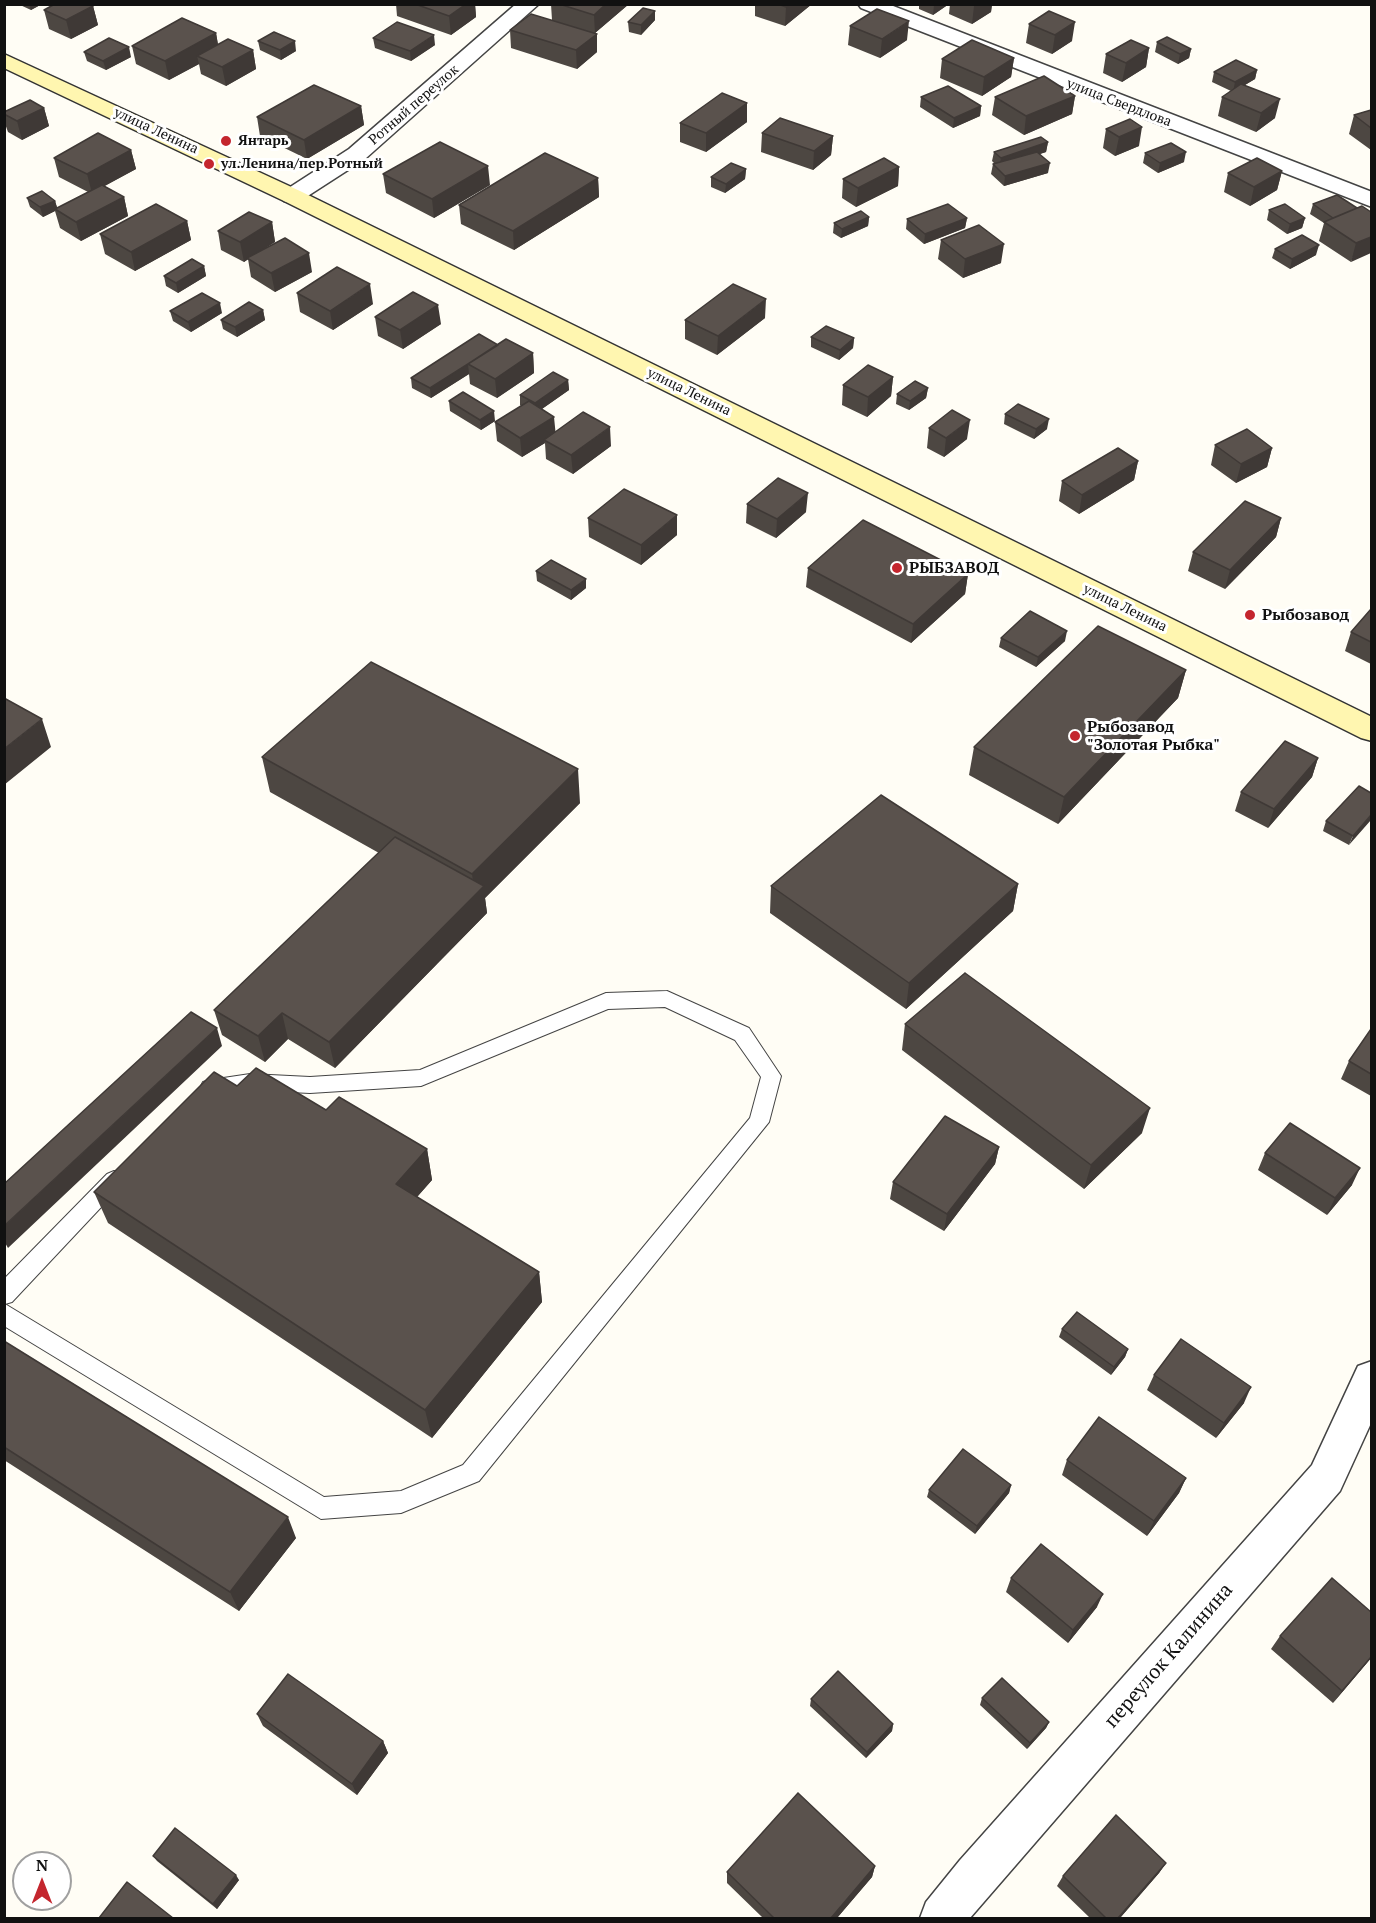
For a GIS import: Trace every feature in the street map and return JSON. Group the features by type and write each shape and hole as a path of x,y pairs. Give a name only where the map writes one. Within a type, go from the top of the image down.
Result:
{"main road":[{"name":"улица Ленина","path":"4,60 292,196 1371,730"}],"street":[{"name":"Ротный переулок","path":"292,196 357,154 529,4"},
{"name":"улица Свердлова","path":"868,4 1371,200"},
{"name":"переулок Калинина","path":"942,1918 976,1876 1326,1478 1371,1378"}],"lane":[{"path":"4,1314 321,1508 401,1502 471,1473 759,1122 771,1076 742,1034 667,999 606,1001 421,1077 310,1085 250,1083 201,1090 192,1098"},
{"path":"4,1295 127,1167"}],"building":[{"path":"55,4 90,4 93,6 66,20 44,10"},
{"path":"415,4 466,4 449,16"},
{"path":"559,4 606,4 594,15"},
{"path":"643,8 655,11 641,25 628,22"},
{"path":"877,9 909,21 882,39 850,26"},
{"path":"1049,11 1075,22 1055,35 1029,24"},
{"path":"531,14 597,34 576,50 510,30"},
{"path":"182,18 216,33 165,61 132,46"},
{"path":"397,22 434,35 410,51 373,38"},
{"path":"274,32 295,41 280,50 258,41"},
{"path":"1167,37 1191,49 1180,54 1157,42"},
{"path":"109,38 129,47 103,61 84,52"},
{"path":"228,39 253,50 222,67 197,56"},
{"path":"972,40 1014,58 984,77 942,59"},
{"path":"1131,40 1149,48 1126,63 1106,54"},
{"path":"1236,60 1257,70 1235,82 1214,72"},
{"path":"1044,76 1075,96 1026,116 995,97"},
{"path":"1241,84 1280,99 1261,113 1222,97"},
{"path":"314,85 361,106 304,140 257,117"},
{"path":"948,86 981,106 954,118 921,97"},
{"path":"722,93 747,103 706,133 680,123"},
{"path":"30,100 44,108 17,121 4,114 4,112"},
{"path":"1371,110 1371,128 1354,115"},
{"path":"780,118 833,136 814,151 762,133"},
{"path":"1130,119 1142,127 1119,137 1106,129"},
{"path":"98,133 131,150 87,174 54,158"},
{"path":"1041,137 1048,142 1001,158 994,152"},
{"path":"440,142 488,166 432,199 383,174"},
{"path":"1171,143 1186,152 1160,163 1145,153"},
{"path":"1037,152 1050,163 1005,176 993,164"},
{"path":"545,153 598,178 513,231 459,205"},
{"path":"884,158 899,167 858,188 843,179"},
{"path":"1257,158 1282,171 1254,187 1228,173"},
{"path":"731,163 746,169 726,184 711,177"},
{"path":"102,185 124,197 76,222 55,209"},
{"path":"42,191 55,201 40,207 27,198"},
{"path":"1337,195 1357,208 1333,218 1313,204"},
{"path":"156,204 187,221 131,252 100,234"},
{"path":"948,204 967,218 925,234 907,219"},
{"path":"1285,204 1305,218 1290,224 1269,210"},
{"path":"1362,206 1371,212 1371,237 1356,243 1324,222"},
{"path":"861,211 869,217 842,229 834,223"},
{"path":"249,212 272,222 240,242 218,231"},
{"path":"979,225 1004,244 965,259 941,240"},
{"path":"1302,235 1319,245 1292,259 1275,249"},
{"path":"285,238 309,253 271,273 247,258"},
{"path":"192,259 204,266 176,283 164,276"},
{"path":"337,267 370,284 330,311 297,293"},
{"path":"733,284 766,299 718,336 685,320"},
{"path":"413,292 438,305 400,330 375,317"},
{"path":"202,293 220,303 188,322 170,311"},
{"path":"249,302 263,310 235,327 221,320"},
{"path":"826,326 854,338 840,350 811,337"},
{"path":"479,334 498,345 430,388 411,378"},
{"path":"506,339 533,353 495,379 468,364"},
{"path":"868,365 893,377 868,397 843,385"},
{"path":"553,372 568,380 535,403 520,395"},
{"path":"915,381 928,388 910,401 897,394"},
{"path":"463,392 494,411 480,420 449,401"},
{"path":"529,401 554,417 520,438 495,422"},
{"path":"1018,404 1049,419 1036,429 1005,414"},
{"path":"952,410 970,420 946,438 929,428"},
{"path":"583,412 610,427 571,455 544,440"},
{"path":"1247,429 1272,448 1241,464 1215,445"},
{"path":"1118,448 1138,461 1082,495 1062,481"},
{"path":"778,478 808,493 777,519 747,504"},
{"path":"624,489 677,515 641,545 588,518"},
{"path":"1245,501 1281,518 1230,570 1193,552"},
{"path":"863,520 968,574 913,624 808,568"},
{"path":"551,560 586,579 571,590 536,571"},
{"path":"1371,609 1371,642 1351,632"},
{"path":"1030,611 1067,631 1038,657 1001,638"},
{"name":"Рыбозавод \"Золотая Рыбка\"","path":"1098,626 1186,670 1064,797 974,747"},
{"path":"371,662 578,769 472,874 262,757"},
{"path":"4,698 42,719 4,749"},
{"path":"1285,741 1318,758 1274,809 1241,792"},
{"path":"1359,786 1371,793 1371,815 1353,836 1326,821"},
{"path":"881,795 1018,884 909,983 771,886"},
{"path":"395,837 484,886 329,1042 282,1013 258,1036 214,1010"},
{"path":"965,973 1150,1108 1091,1165 905,1024"},
{"path":"191,1012 217,1028 4,1226 4,1184"},
{"path":"1371,1029 1371,1074 1349,1061"},
{"path":"256,1068 326,1110 339,1097 427,1149 396,1184 539,1272 425,1410 94,1192 214,1072 237,1086"},
{"path":"945,1116 999,1147 947,1214 893,1182"},
{"path":"1290,1123 1360,1168 1335,1198 1265,1153"},
{"path":"1077,1312 1128,1349 1114,1367 1062,1329"},
{"path":"1181,1339 1251,1387 1224,1423 1154,1375"},
{"path":"4,1341 288,1517 230,1592 4,1447"},
{"path":"1099,1417 1186,1478 1154,1521 1067,1460"},
{"path":"963,1449 1011,1485 977,1526 929,1490"},
{"path":"1041,1544 1103,1594 1073,1630 1011,1578"},
{"path":"1332,1578 1371,1612 1371,1657 1342,1691 1280,1636"},
{"path":"838,1671 893,1724 867,1752 811,1699"},
{"path":"288,1674 383,1741 352,1784 257,1714"},
{"path":"1002,1678 1049,1722 1030,1743 982,1698"},
{"path":"798,1793 875,1866 831,1918 774,1918 727,1872"},
{"path":"1116,1815 1166,1863 1118,1918 1106,1918 1063,1876"},
{"path":"175,1828 236,1875 213,1904 153,1856"},
{"path":"127,1882 173,1918 99,1918"}],"place":[{"name":"Янтарь","path":"226,141"},
{"name":"ул.Ленина/пер.Ротный","path":"209,164"},
{"name":"РЫБЗАВОД","path":"897,568"},
{"name":"Рыбозавод","path":"1250,615"},
{"name":"Рыбозавод \"Золотая Рыбка\"","path":"1075,736"}]}
